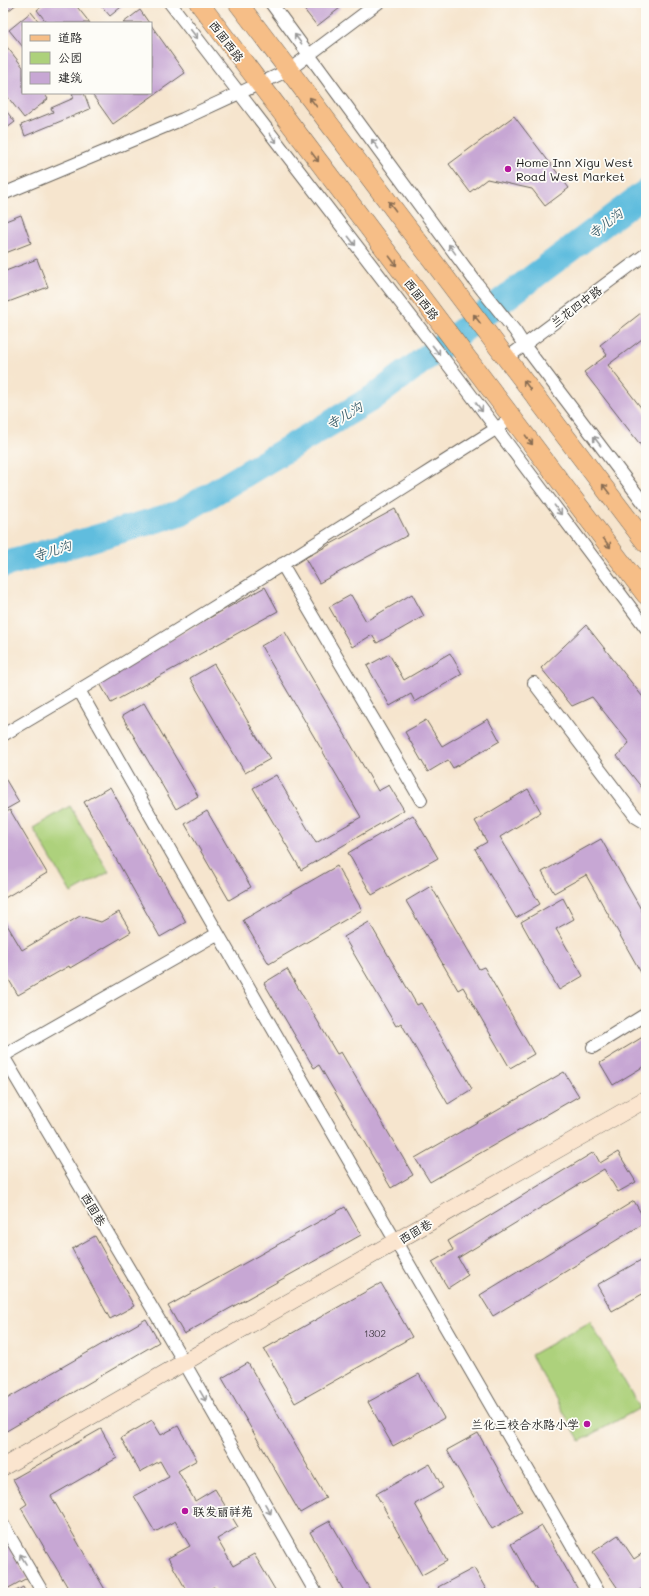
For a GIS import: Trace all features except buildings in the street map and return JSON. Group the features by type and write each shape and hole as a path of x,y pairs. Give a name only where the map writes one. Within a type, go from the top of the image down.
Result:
{"main road":[{"name":"西固西路","path":"199,3 646,595"},
{"path":"238,3 646,542"}],"street":[{"path":"170,3 456,375 646,628"},
{"path":"271,3 475,280 646,506"},
{"path":"3,194 176,122 289,70 378,3"},
{"name":"兰花四中路","path":"502,352 524,345 646,254"},
{"path":"3,735 79,690 282,564 513,418"},
{"path":"282,564 421,800"},
{"path":"534,683 636,817 646,823"},
{"path":"79,690 217,934 397,1241 599,1593"},
{"name":"西固巷","path":"184,1362 3,1056 217,934"},
{"path":"593,1047 646,1014"},
{"name":"西固巷","path":"3,1467 184,1362 646,1099"},
{"path":"184,1362 316,1593"},
{"path":"3,1525 43,1593"}],"green space":[{"path":"70,806 109,872 71,893 33,828"},
{"path":"590,1322 640,1408 580,1441 531,1355"}],"waterway":[{"name":"寺儿沟","path":"3,565 180,513 374,397 646,192"}],"place":[{"name":"Home Inn Xigu West Road West Market","path":"508,169"},
{"name":"兰化三校合水路小学","path":"587,1424"},
{"name":"联发丽祥苑","path":"185,1511"}]}
